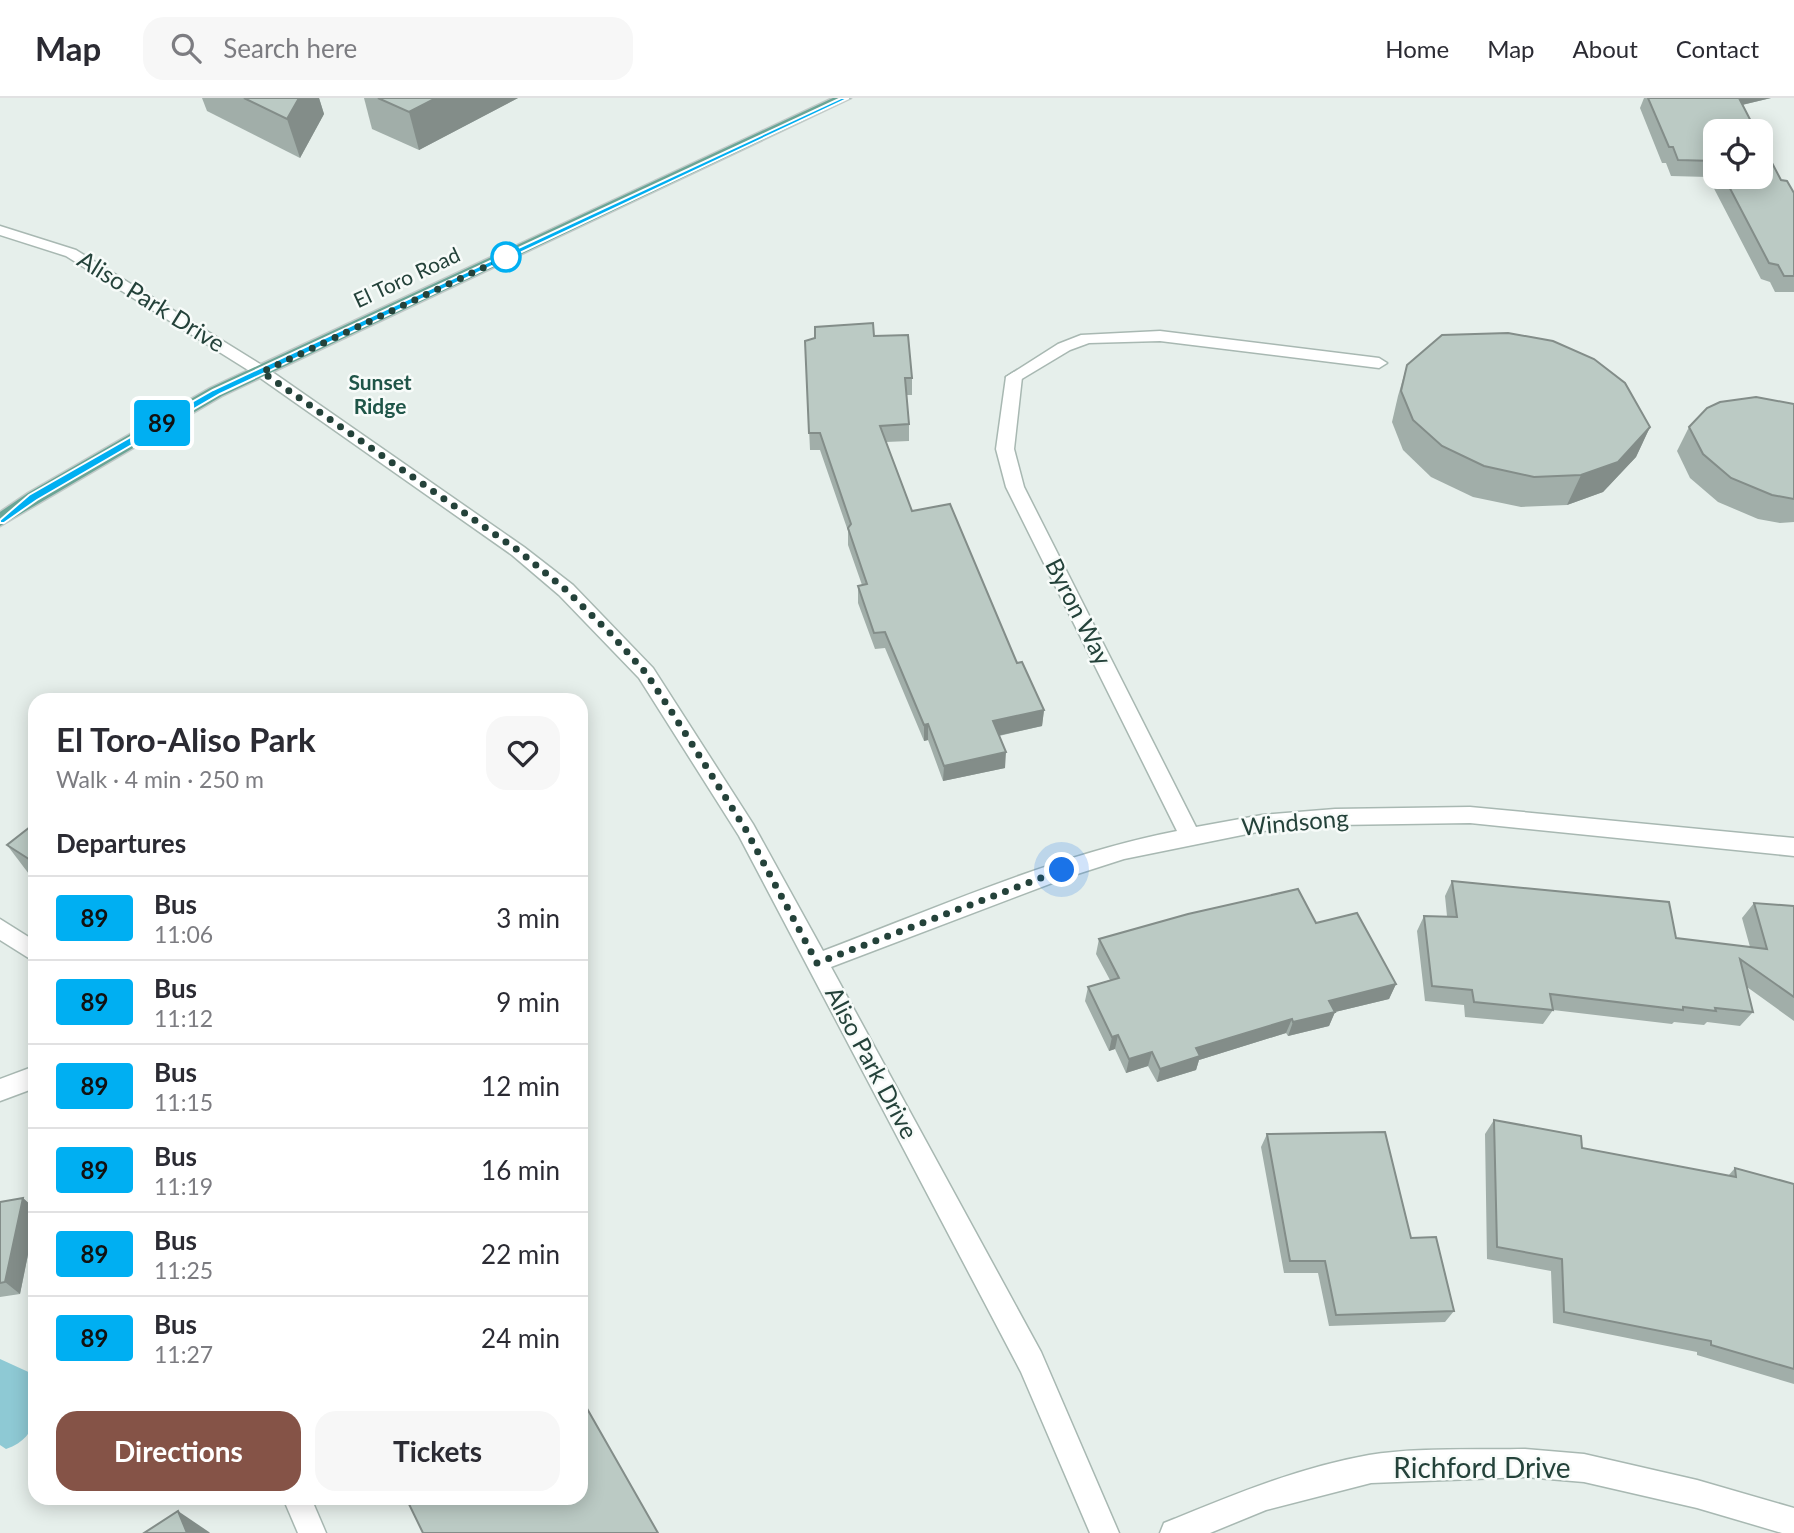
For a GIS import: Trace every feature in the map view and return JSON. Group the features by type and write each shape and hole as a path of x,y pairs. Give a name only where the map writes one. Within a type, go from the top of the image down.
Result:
{"main road":[{"name":"El Toro Road","path":"0,520 33,497 216,392 844,98"}],"street":[{"name":"Aliso Park Drive","path":"0,230 71,253 262,372 519,551 566,590 646,673 746,830 1031,1362 1105,1533"},
{"name":"Byron Way","path":"1190,836 1015,487 1005,449 1014,377 1064,347 1087,338 1160,336 1379,363"},
{"name":"Windsong","path":"817,963 1062,870 1124,850 1262,823 1335,817 1469,815 1794,847"},
{"path":"0,928 28,948"},
{"path":"0,1090 28,1080"},
{"name":"Richford Drive","path":"1174,1533 1266,1496 1326,1479 1371,1469 1467,1464 1525,1463 1584,1468 1697,1494 1794,1522"},
{"path":"300,1505 312,1533"}],"water":[{"path":"0,1359 28,1372 28,1433 18,1443 6,1449 0,1445"}],"building":[{"path":"244,98 299,98 287,119"},
{"path":"378,98 436,98 409,112"},
{"path":"1648,98 1739,98 1750,119 1703,119 1703,161 1678,160 1673,147 1669,147"},
{"path":"1773,165 1781,180 1787,181 1794,193 1794,276 1784,276 1778,265 1769,263 1730,189 1773,189"},
{"path":"873,323 874,336 908,335 912,378 905,378 909,424 880,426 912,511 950,504 1017,663 1022,662 1044,710 993,721 1006,752 944,766 928,724 924,725 885,632 874,633 858,586 867,584 848,528 851,524 820,433 809,433 805,341 815,338 815,327"},
{"path":"1508,333 1553,341 1594,359 1625,383 1650,427 1618,462 1581,475 1534,477 1484,466 1442,446 1413,420 1401,391 1407,365 1442,335"},
{"path":"1756,397 1794,404 1794,499 1772,495 1731,478 1703,454 1689,427 1707,408 1720,402"},
{"path":"28,828 28,858 7,845"},
{"path":"1452,881 1669,902 1676,938 1767,949 1754,903 1794,906 1794,997 1740,959 1753,1012 1683,1007 1683,1010 1550,994 1553,1010 1474,1002 1472,990 1432,986 1424,916 1457,917"},
{"path":"1298,889 1316,923 1357,913 1396,984 1329,1001 1335,1012 1293,1022 1292,1019 1196,1048 1200,1056 1160,1069 1152,1052 1129,1059 1118,1035 1112,1037 1088,987 1119,978 1099,939 1188,914"},
{"path":"1494,1120 1581,1136 1582,1148 1736,1177 1735,1168 1794,1184 1794,1369 1711,1345 1711,1341 1564,1312 1562,1259 1497,1247"},
{"path":"1385,1132 1411,1238 1436,1237 1454,1311 1336,1315 1325,1261 1290,1261 1267,1134"},
{"path":"23,1198 5,1282 0,1283 0,1202"},
{"path":"588,1410 658,1533 423,1533 409,1505 588,1505"},
{"path":"178,1511 187,1533 144,1533"}],"bus line":[{"name":"89","path":"0,520 33,497 216,392 844,98"}],"district":[{"name":"Sunset Ridge","path":"380,395"}],"route":[{"path":"506,257 262,372 519,551 566,590 611,634 646,673 746,830 817,963 1062,870"}]}
